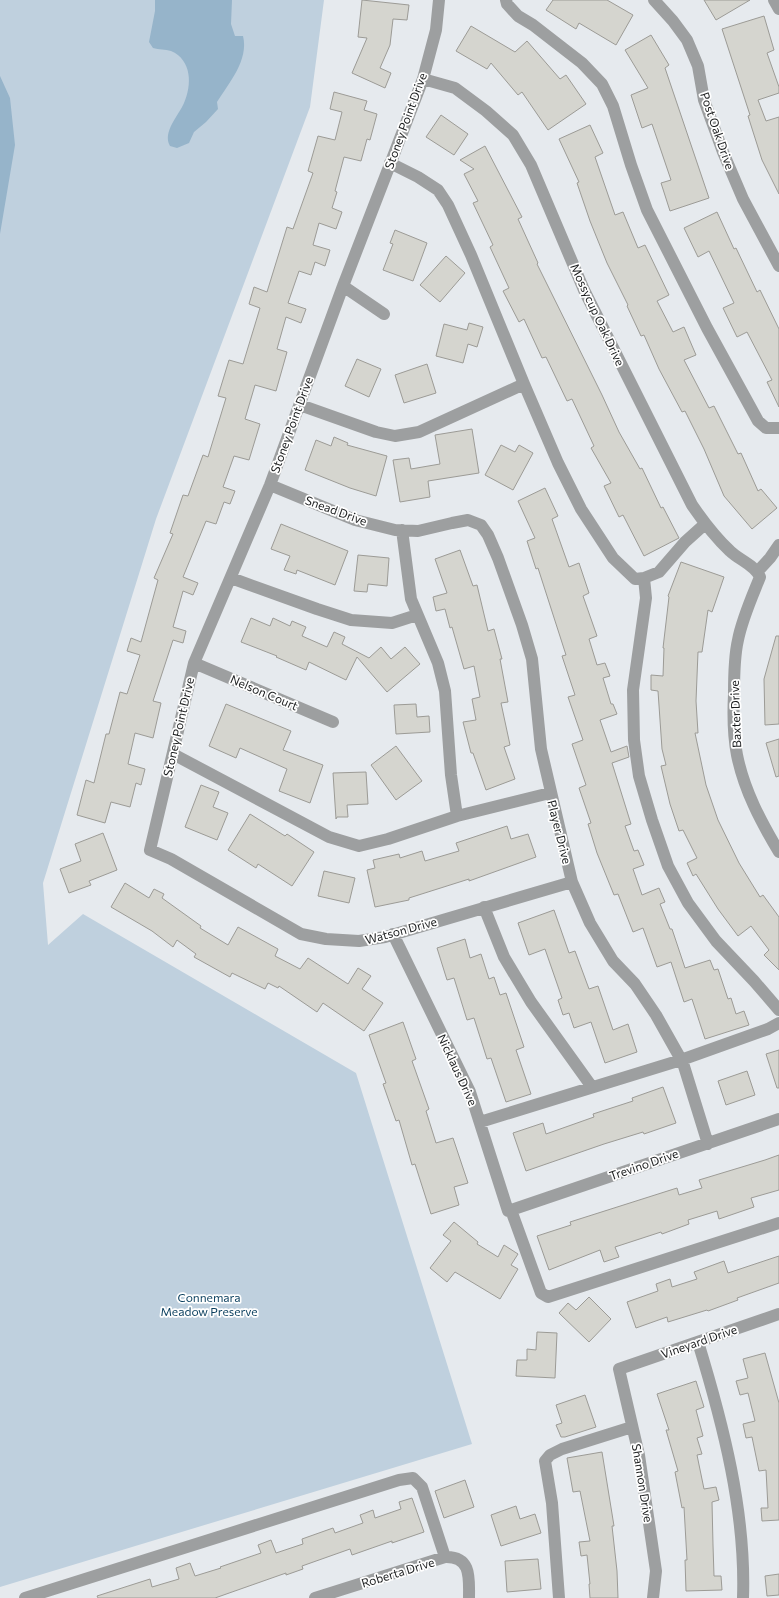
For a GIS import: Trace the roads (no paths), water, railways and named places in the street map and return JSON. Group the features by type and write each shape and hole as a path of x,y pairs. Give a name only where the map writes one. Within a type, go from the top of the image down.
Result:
{"street":[{"name":"Stoney Point Drive","path":"150,850 194,663 270,485 343,286 423,79 436,30 439,0"},
{"path":"506,0 507,4 518,16 533,25 582,63 602,84 613,106 631,165 647,210 666,250 758,421 766,428 779,428"},
{"name":"Post Oak Drive","path":"654,0 673,20 687,40 698,66 704,100 723,152 743,199 779,266"},
{"path":"774,0 779,9"},
{"name":"Mossycup Oak Drive","path":"423,79 455,88 486,111 513,135 534,172 584,290 692,505 705,524 730,552 758,571"},
{"path":"390,163 418,177 438,190 448,205 471,255 558,463 582,509 613,558 635,579 644,578 659,572 685,542 705,524"},
{"path":"343,286 384,314"},
{"path":"300,405 376,432 395,436 420,432 524,384"},
{"name":"Snead Drive","path":"270,485 355,520 402,530 418,531 452,523"},
{"name":"Player Drive","path":"452,523 468,520 481,525 488,535 498,558 522,625 532,659 541,749 550,793 572,882 590,922 613,961 635,984 656,1016 681,1060 708,1144"},
{"path":"402,530 411,599 438,663 445,691 451,775 457,816"},
{"path":"758,571 779,545"},
{"name":"Baxter Drive","path":"758,571 760,577 738,640 734,679 733,717 737,755 748,791 764,828 779,852"},
{"path":"230,578 317,610 351,620 392,623 417,615"},
{"path":"644,578 646,598 633,690 634,740 640,776 652,820 668,866 688,903 716,941 779,1010"},
{"name":"Nelson Court","path":"194,663 333,722"},
{"path":"173,754 329,837 359,846 388,839 457,816 550,793"},
{"name":"Watson Drive","path":"150,850 170,859 301,934 326,939 359,942 385,937 572,882"},
{"path":"484,908 504,957 536,1008 592,1087"},
{"name":"Nicklaus Drive","path":"393,934 470,1092 510,1211 541,1293 548,1297 779,1223"},
{"path":"480,1122 681,1060 779,1023"},
{"name":"Trevino Drive","path":"510,1211 779,1119"},
{"name":"Vineyard Drive","path":"619,1369 779,1314"},
{"path":"698,1342 725,1437 737,1504 744,1578 743,1598"},
{"name":"Shannon Drive","path":"619,1369 639,1455 656,1571 653,1598"},
{"path":"559,1598 552,1502 545,1461 550,1455 562,1449 632,1427"},
{"path":"25,1598 399,1480 413,1478 422,1487 445,1557"},
{"name":"Roberta Drive","path":"315,1598 445,1557 458,1559 463,1562 469,1573 469,1598"}],"park label":[{"name":"Connemara Meadow Preserve","path":"209,1305"}]}
